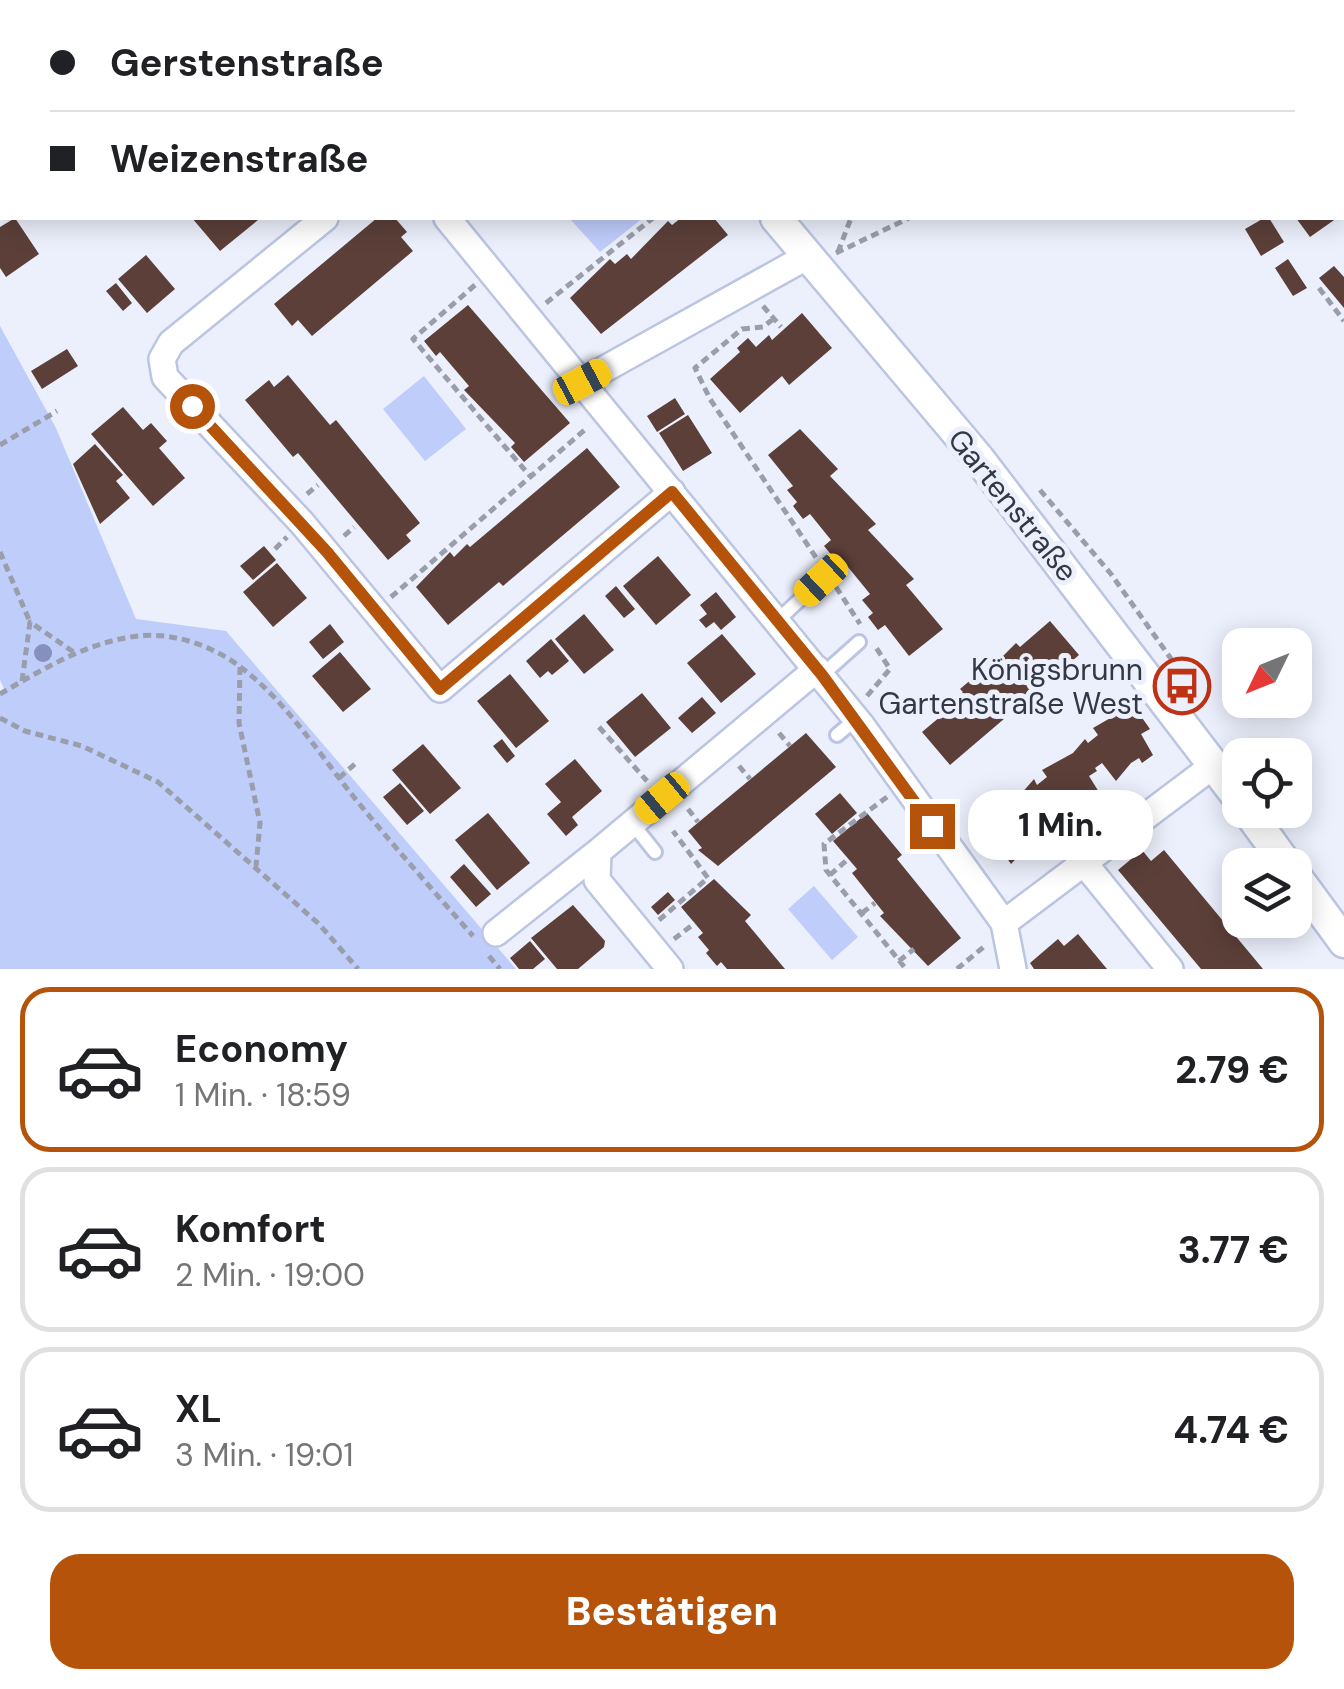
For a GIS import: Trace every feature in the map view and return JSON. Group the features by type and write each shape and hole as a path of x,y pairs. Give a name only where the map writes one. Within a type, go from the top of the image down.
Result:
{"street":[{"path":"323,220 171,344 162,359 165,377 370,601 374,612 440,689 672,492"},
{"path":"449,220 820,672 848,722 905,788 1004,927 1013,969"},
{"name":"Gartenstraße","path":"779,220 823,254 1222,776"},
{"path":"582,382 823,254"},
{"path":"496,933 632,823 672,800 820,672"},
{"path":"1004,927 1214,765"},
{"path":"598,852 598,880 642,934 669,956"},
{"path":"1084,863 1170,969"},
{"path":"1312,899 1344,942"}],"lane":[{"path":"778,620 821,580"},
{"path":"820,672 859,642"},
{"path":"632,823 655,852"}],"path":[{"path":"529,317 650,220"},
{"path":"823,254 848,220"},
{"path":"823,254 905,220"},
{"path":"492,271 414,338 530,476"},
{"path":"1320,288 1344,321"},
{"path":"774,318 763,327 742,329 695,368 710,399 890,669 848,722"},
{"path":"0,446 57,411"},
{"path":"374,612 607,412"},
{"path":"0,552 30,622 22,681"},
{"path":"30,622 75,653"},
{"path":"0,694 75,653 140,636 178,638 210,648 240,666 298,726 500,969"},
{"path":"240,666 239,723 260,822 256,866"},
{"path":"0,718 25,731 82,746 158,782 319,924 358,969"},
{"path":"599,727 698,822"},
{"path":"774,727 790,746"},
{"path":"734,760 750,779"},
{"path":"339,778 355,764"},
{"path":"905,788 870,806 824,844 830,875 906,969"},
{"path":"642,934 708,878 673,832"},
{"path":"830,875 848,859"},
{"path":"861,914 875,902"},
{"path":"669,956 695,922"},
{"path":"958,969 1004,927"},
{"path":"900,962 914,949"}],"shaded area":[{"path":"571,220 640,220 600,252"},
{"path":"0,326 56,428 136,619 226,631 516,969 0,969 0,694 5,691 0,680"},
{"path":"424,376 466,429 425,461 383,409"},
{"path":"814,886 858,937 832,960 788,909"}],"building":[{"path":"16,220 39,254 6,277 0,268 0,227"},
{"path":"194,220 258,220 220,251"},
{"path":"375,220 397,220 407,232 401,237 413,251 312,336 298,320 292,326 274,304"},
{"path":"678,220 716,220 728,235 601,334 570,298 610,259 615,264 627,254 631,259 668,221 672,225"},
{"path":"1261,220 1270,220 1284,242 1261,256 1245,229"},
{"path":"1297,220 1334,220 1310,237"},
{"path":"146,255 175,289 147,313 118,279"},
{"path":"1288,259 1307,288 1293,296 1275,268"},
{"path":"1334,266 1344,277 1344,308 1319,278"},
{"path":"116,283 132,303 123,311 106,291"},
{"path":"468,305 570,423 524,462 511,447 515,443 464,390 469,386 440,352 436,356 424,341"},
{"path":"802,313 832,348 789,385 782,376 740,413 710,379 740,352 737,348 748,338 756,347 769,335 772,340"},
{"path":"67,349 78,366 42,389 31,371"},
{"path":"288,375 330,425 336,420 420,523 406,535 411,541 388,560 298,453 293,457 245,400 269,380 274,387"},
{"path":"675,398 685,414 657,432 647,416"},
{"path":"123,407 143,430 151,423 167,441 159,448 185,478 153,506 91,434"},
{"path":"688,415 712,453 683,471 659,433"},
{"path":"800,429 838,469 830,476 876,524 868,530 914,579 906,585 943,629 909,656 885,625 878,630 868,617 873,613 862,600 870,594 848,567 841,573 830,561 834,558 824,546 831,540 810,514 803,519 793,506 797,502 787,490 793,486 768,455"},
{"path":"95,444 123,475 116,481 130,498 100,524 73,464"},
{"path":"587,448 620,487 503,586 499,582 448,625 416,587 450,552 454,557 467,544 470,547"},
{"path":"264,546 276,560 253,580 240,566"},
{"path":"658,556 691,595 656,625 623,586"},
{"path":"277,563 307,598 273,627 243,592"},
{"path":"616,586 635,609 624,618 605,596"},
{"path":"716,592 736,617 721,630 714,622 706,628 699,620 707,614 700,605"},
{"path":"584,614 614,650 584,674 555,639"},
{"path":"1050,621 1079,655 950,765 922,732 953,706 950,703 963,692 960,689 973,678 977,682 1016,643 1020,647"},
{"path":"330,624 344,642 323,659 309,642"},
{"path":"722,634 756,674 721,703 687,663"},
{"path":"551,639 569,661 552,675 548,671 540,678 526,661"},
{"path":"340,652 371,689 343,712 312,676"},
{"path":"510,674 549,721 516,748 477,701"},
{"path":"642,693 671,728 635,757 606,722"},
{"path":"702,697 716,713 692,733 678,718"},
{"path":"1133,705 1150,729 1141,734 1153,755 1142,763 1139,758 1131,763 1116,781 1102,763 1095,768 1097,771 1089,776 1102,797 1072,811 1075,815 1065,823 1050,803 1043,808 1037,817 1049,838 1038,846 1034,840 1011,864 999,847 991,852 975,829 994,818 989,811 1021,794 1034,779 1037,785 1047,777 1042,770 1073,753 1085,739 1088,743 1098,735 1093,728"},
{"path":"806,733 836,767 718,866 698,850 702,848 688,831"},
{"path":"502,739 515,756 507,763 493,746"},
{"path":"423,744 461,788 430,814 392,770"},
{"path":"575,759 602,791 572,817 578,825 566,836 547,814 561,802 545,784"},
{"path":"400,783 424,811 407,825 383,797"},
{"path":"840,793 857,813 832,834 815,814"},
{"path":"488,813 530,863 497,890 455,840"},
{"path":"867,813 902,855 897,859 961,938 928,966 880,916 884,913 852,873 857,869 833,841"},
{"path":"1142,850 1151,861 1164,850 1222,920 1222,938 1237,938 1263,969 1201,969 1118,870"},
{"path":"464,864 491,894 476,907 450,877"},
{"path":"714,879 751,915 745,921 785,969 727,969 721,962 717,966 706,953 709,950 698,937 703,933 681,907"},
{"path":"668,892 675,900 658,915 651,907"},
{"path":"573,905 605,941 604,947 578,969 557,969 531,938"},
{"path":"1078,934 1107,969 1034,969 1030,963 1058,939 1064,946"},
{"path":"530,941 545,959 533,969 519,969 510,958"}],"place":[{"name":"Königsbrunn Gartenstraße West","path":"1182,686"}],"route":[{"path":"192,406 370,601 374,612 440,689 672,492 862,726 932,826"}]}
